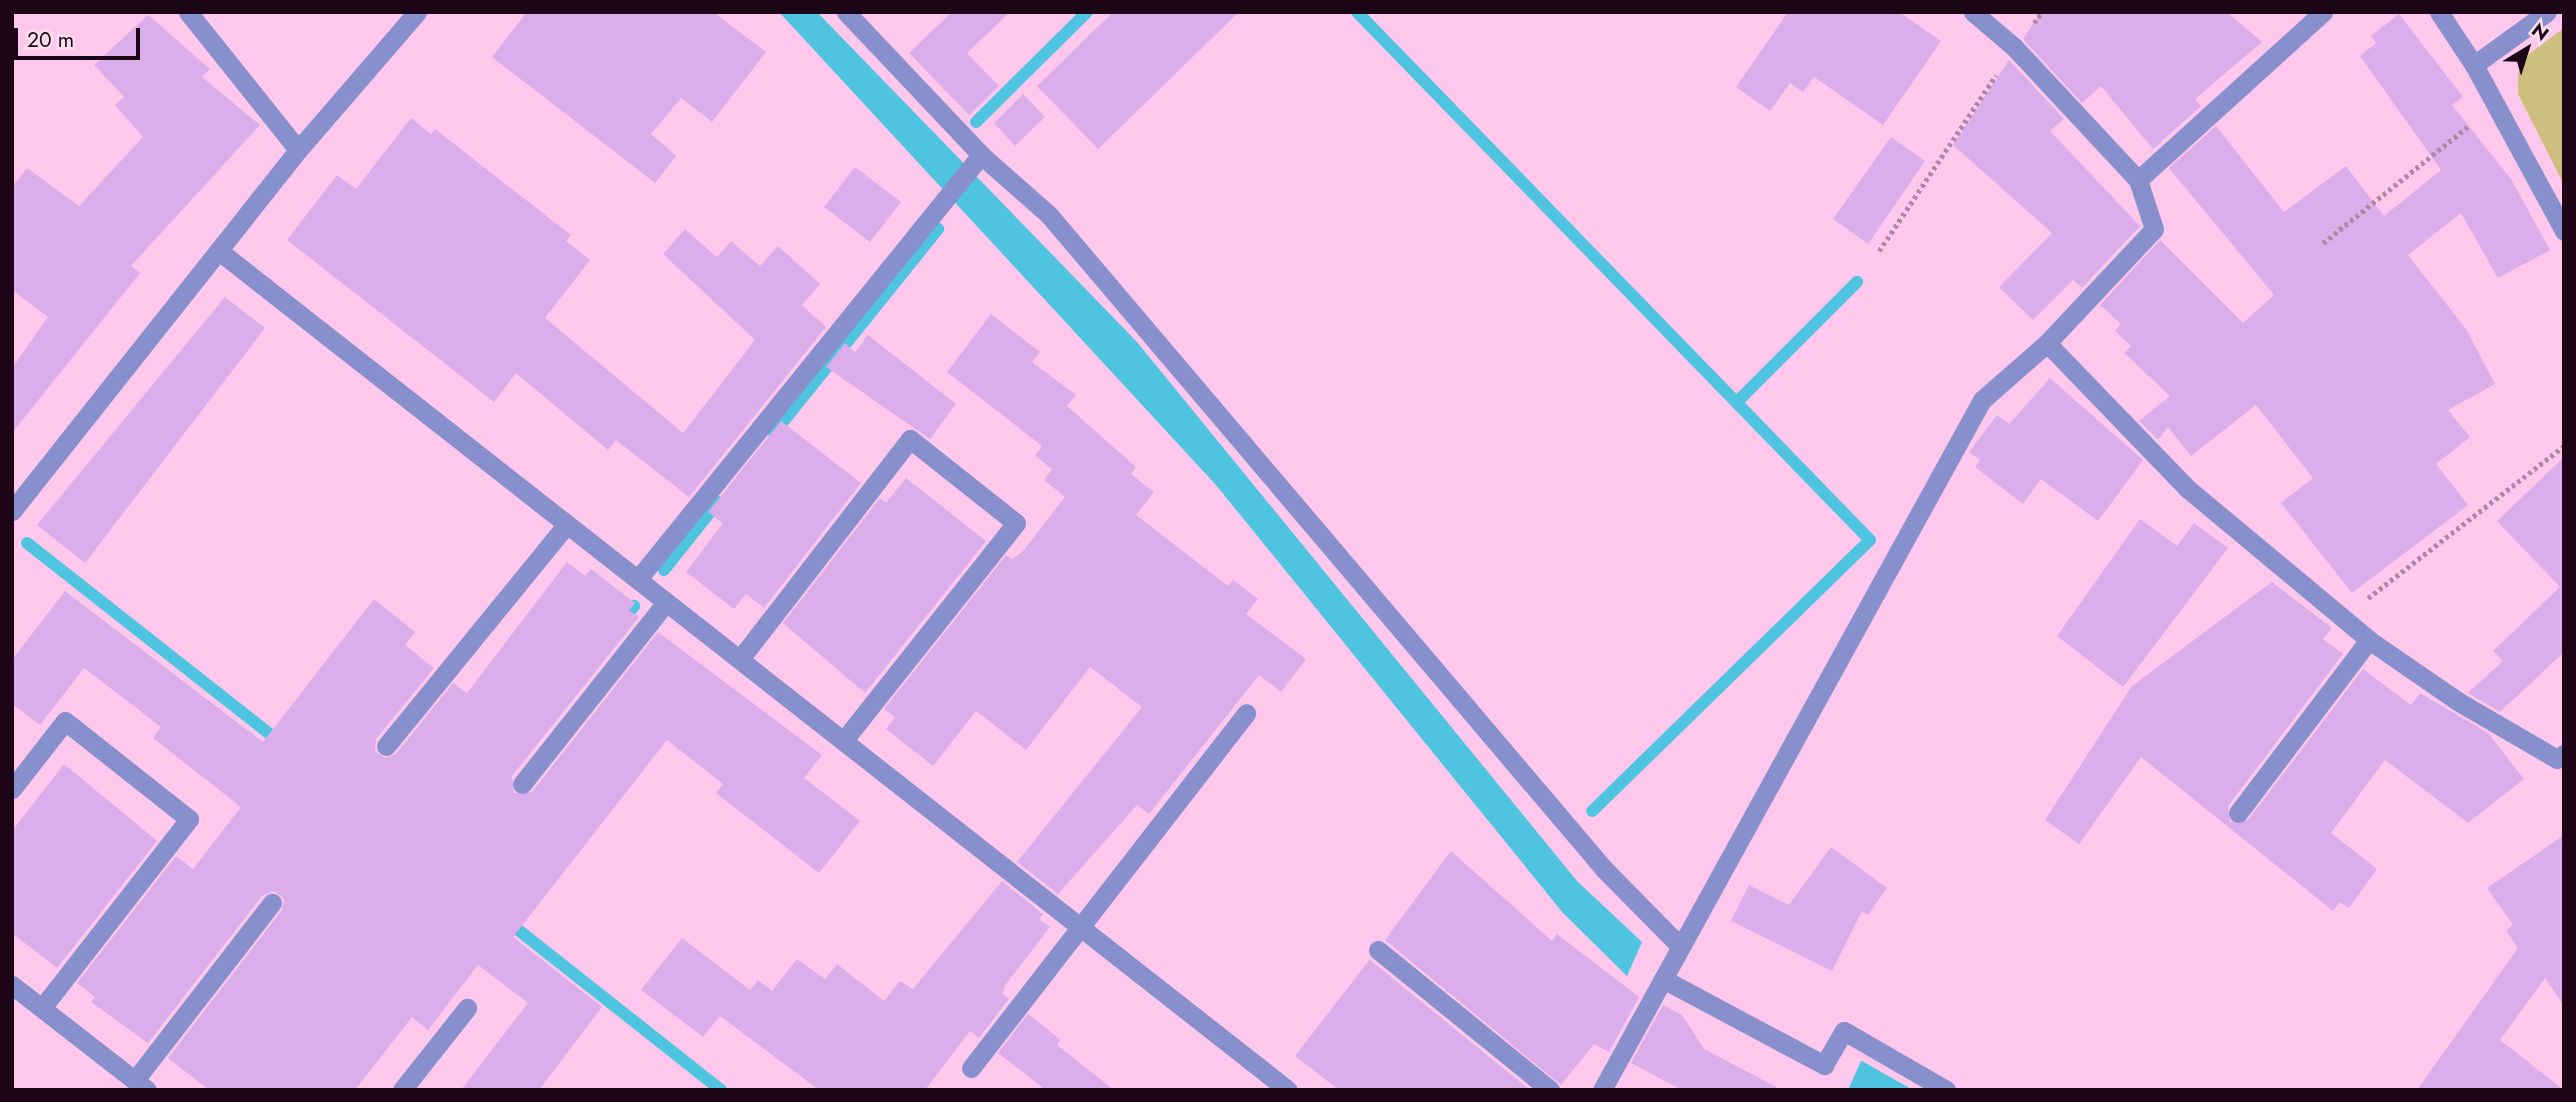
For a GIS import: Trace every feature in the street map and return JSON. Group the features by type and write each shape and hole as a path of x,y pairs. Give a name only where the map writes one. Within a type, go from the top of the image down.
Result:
{"street":[{"path":"188,12 298,150"},
{"path":"12,511 298,150 417,12"},
{"path":"846,12 976,160 1049,215 1595,859 1680,946"},
{"path":"1602,1090 1982,400 2047,343 2154,229 2138,180 2014,47 1973,12"},
{"path":"2138,180 2323,12"},
{"path":"2439,12 2474,65 2564,231"},
{"path":"2474,65 2547,12"},
{"path":"638,579 976,160"},
{"path":"219,251 1288,1090"},
{"path":"2047,343 2188,489 2369,640 2562,762"},
{"path":"740,659 910,439 942,464 1016,523 844,741"},
{"path":"386,746 566,524"},
{"path":"522,784 666,602"},
{"path":"2238,813 2369,640"},
{"path":"971,1068 1246,713"},
{"path":"12,789 65,721 189,819 41,1008"},
{"path":"12,985 141,1085 272,903"},
{"path":"1378,950 1550,1090"},
{"path":"1663,979 1824,1065 1844,1031 1946,1090"},
{"path":"402,1090 467,1009"}],"path":[{"path":"1879,251 2014,47 2042,12"},
{"path":"2323,243 2496,105"},
{"path":"2343,618 2564,446"}],"shaded area":[{"path":"2564,28 2564,185 2518,94 2518,72 2529,54"}],"water":[{"path":"779,12 817,12 1137,342 1577,881 1642,942 1627,976 1563,913 1216,485"},
{"path":"1862,1061 1913,1090 1848,1090"}],"building":[{"path":"527,12 713,12 766,52 712,122 681,98 651,134 676,156 655,183 492,57"},
{"path":"952,12 1010,12 967,53 999,86 969,115 909,53"},
{"path":"1113,12 1239,12 1098,149 1037,86"},
{"path":"1788,12 1899,12 1941,41 1883,125 1814,77 1803,92 1790,83 1770,111 1736,87"},
{"path":"2041,12 2227,12 2262,42 2195,99 2201,106 2153,149 2101,86 2082,103 2023,39"},
{"path":"2399,14 2463,97 2452,105 2511,179 2550,250 2498,278 2461,213 2408,255 2466,329 2495,384 2448,410 2470,437 2436,464 2468,505 2352,593 2281,503 2313,478 2256,405 2191,456 2168,427 2158,440 2139,421 2170,396 2124,353 2131,346 2115,331 2121,324 2100,305 2160,240 2243,323 2274,295 2169,168 2216,126 2284,212 2346,166 2384,216 2441,170 2360,56 2376,43 2371,36"},
{"path":"148,15 210,69 202,77 260,125 131,266 140,273 12,433 12,368 48,317 12,290 12,187 27,168 79,206 143,137 115,105 124,97 94,65"},
{"path":"2009,60 2064,119 2050,131 2140,226 2082,288 2073,280 2033,320 1999,287 2052,233 1953,145"},
{"path":"1023,94 1045,117 1015,146 994,123"},
{"path":"411,118 431,134 435,129 571,235 566,241 590,260 545,318 683,433 755,340 663,254 685,229 717,257 731,241 760,266 778,246 820,284 802,305 826,327 689,497 616,440 608,450 516,373 494,402 287,240 337,175 356,189"},
{"path":"1891,137 1925,161 1868,244 1833,219"},
{"path":"855,167 901,202 870,242 824,207"},
{"path":"225,297 265,328 85,563 37,525"},
{"path":"991,314 1040,352 1032,362 1076,395 1067,406 1136,467 1131,474 1154,492 1136,515 1228,586 1233,580 1258,599 1246,614 1306,659 1281,692 1259,675 1149,814 1137,805 1058,894 1017,862 1142,707 1090,667 1026,750 976,711 933,766 886,729 895,717 884,709 1006,555 1012,559 1023,551 1065,497 1044,480 1052,469 1035,456 1042,446 947,372"},
{"path":"868,335 956,404 930,439 826,367 845,343 855,352"},
{"path":"2050,378 2143,460 2098,521 2041,479 2023,504 1975,467 1980,460 1969,452 1997,415 2009,424"},
{"path":"781,421 861,483 764,608 746,594 734,609 686,572 723,523 708,512"},
{"path":"2564,457 2564,652 2500,712 2468,693 2503,661 2493,651 2560,587 2497,521"},
{"path":"906,478 986,541 865,693 783,623 880,498 886,503"},
{"path":"2140,519 2177,546 2194,523 2228,548 2123,687 2057,636"},
{"path":"567,562 585,576 591,569 635,603 629,610 639,617 512,776 514,793 532,792 658,632 822,755 804,778 860,821 819,873 716,793 723,784 667,740 513,937 602,1007 539,1090 461,1090 528,1003 478,965 428,1030 412,1017 355,1090 209,1090 168,1058 282,910 284,899 274,891 262,896 148,1043 91,1002 95,997 77,983 176,856 193,869 241,807 153,738 161,727 84,668 40,725 12,704 12,660 65,591 263,742 374,599 415,632 405,645 434,668 376,739 375,751 385,758 396,754 453,683 467,693"},
{"path":"2272,582 2332,628 2323,639 2343,654 2228,806 2230,822 2248,820 2363,669 2411,705 2420,693 2488,733 2524,779 2468,823 2385,760 2331,833 2377,869 2349,908 2340,902 2333,911 2141,757 2079,844 2045,820 2132,686"},
{"path":"64,764 157,841 57,968 12,933 12,831"},
{"path":"2564,835 2564,1006 2545,978 2500,1040 2564,1090 2417,1090 2518,948 2506,930 2513,925 2487,888"},
{"path":"1831,847 1887,888 1868,915 1862,911 1832,971 1731,921 1749,885 1789,905"},
{"path":"1451,851 1552,941 1557,934 1639,997 1609,1052 1594,1044 1561,1085 1385,940"},
{"path":"1002,881 1043,914 1039,919 1050,927 1006,984 1002,994 1009,999 979,1038 970,1031 925,1090 819,1090 720,1016 703,1037 641,990 682,938 750,990 758,980 772,991 797,959 825,979 837,964 884,1001 900,981 913,989"},
{"path":"1370,959 1530,1090 1339,1090 1295,1056"},
{"path":"1663,1005 1682,1015 1704,1049 1782,1090 1682,1090 1631,1063"},
{"path":"1028,1014 1061,1040 1057,1045 1114,1090 1043,1088 998,1053"}],"waterway":[{"path":"976,122 1087,12"},
{"path":"1357,12 1870,540 1592,811"},
{"path":"774,433 938,229"},
{"path":"1737,402 1857,282"},
{"path":"664,570 718,502"},
{"path":"27,543 281,743"},
{"path":"620,624 634,606"},
{"path":"507,921 721,1090"}]}
